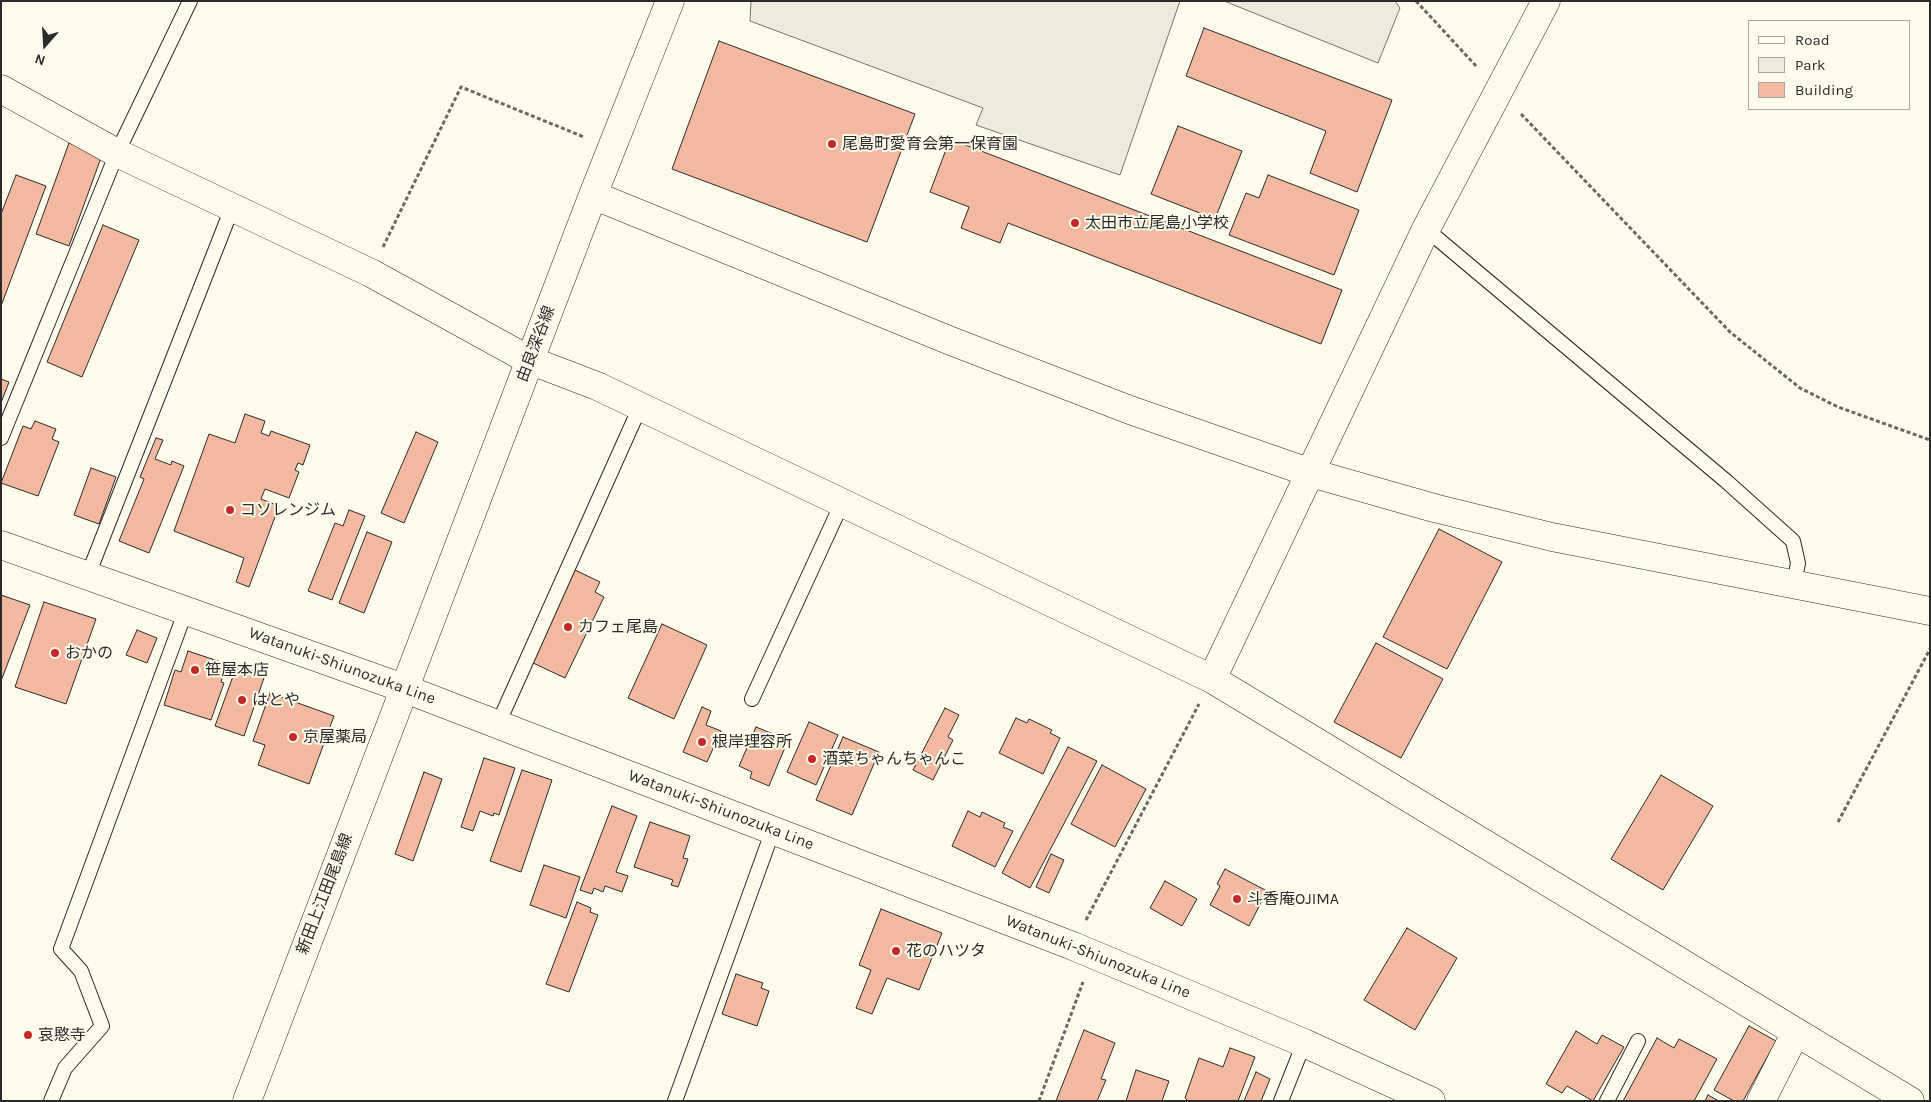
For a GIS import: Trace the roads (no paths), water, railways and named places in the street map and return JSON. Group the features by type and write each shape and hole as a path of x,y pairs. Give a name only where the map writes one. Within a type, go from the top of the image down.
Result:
{"street":[{"name":"由良深谷線","path":"403,688 593,194 670,1"},
{"path":"1212,679 1426,228 1546,1"},
{"path":"1,89 117,153 371,273 529,360 597,386 640,406 1212,679 1910,1101"},
{"path":"593,194 960,344 1130,410 1311,473 1434,508 1552,537 1930,611"},
{"name":"Watanuki-Shiunozuka Line","path":"1,545 403,688 1083,950 1304,1043 1430,1101"},
{"name":"新田上江田尾島線","path":"247,1101 403,688"},
{"path":"1761,1101 1796,1032"}],"lane":[{"path":"1,438 117,153 190,1"},
{"path":"88,575 232,208"},
{"path":"1426,228 1726,481 1794,541 1798,563 1794,585"},
{"path":"498,724 640,406"},
{"path":"752,699 842,503"},
{"path":"51,1101 65,1068 102,1026 81,971 61,949 186,610"},
{"path":"675,1101 773,830"},
{"path":"1607,1101 1638,1041"},
{"path":"1281,1101 1304,1043"}],"place":[{"name":"尾島町愛育会第一保育園","path":"832,144"},
{"name":"太田市立尾島小学校","path":"1075,223"},
{"name":"コソレンジム","path":"230,510"},
{"name":"カフェ尾島","path":"568,627"},
{"name":"おかの","path":"55,653"},
{"name":"笹屋本店","path":"195,670"},
{"name":"はとや","path":"242,700"},
{"name":"京屋薬局","path":"293,737"},
{"name":"根岸理容所","path":"702,742"},
{"name":"酒菜ちゃんちゃんこ","path":"812,759"},
{"name":"斗香庵OJIMA","path":"1237,899"},
{"name":"花のハツタ","path":"896,951"},
{"name":"哀愍寺","path":"28,1035"}]}
